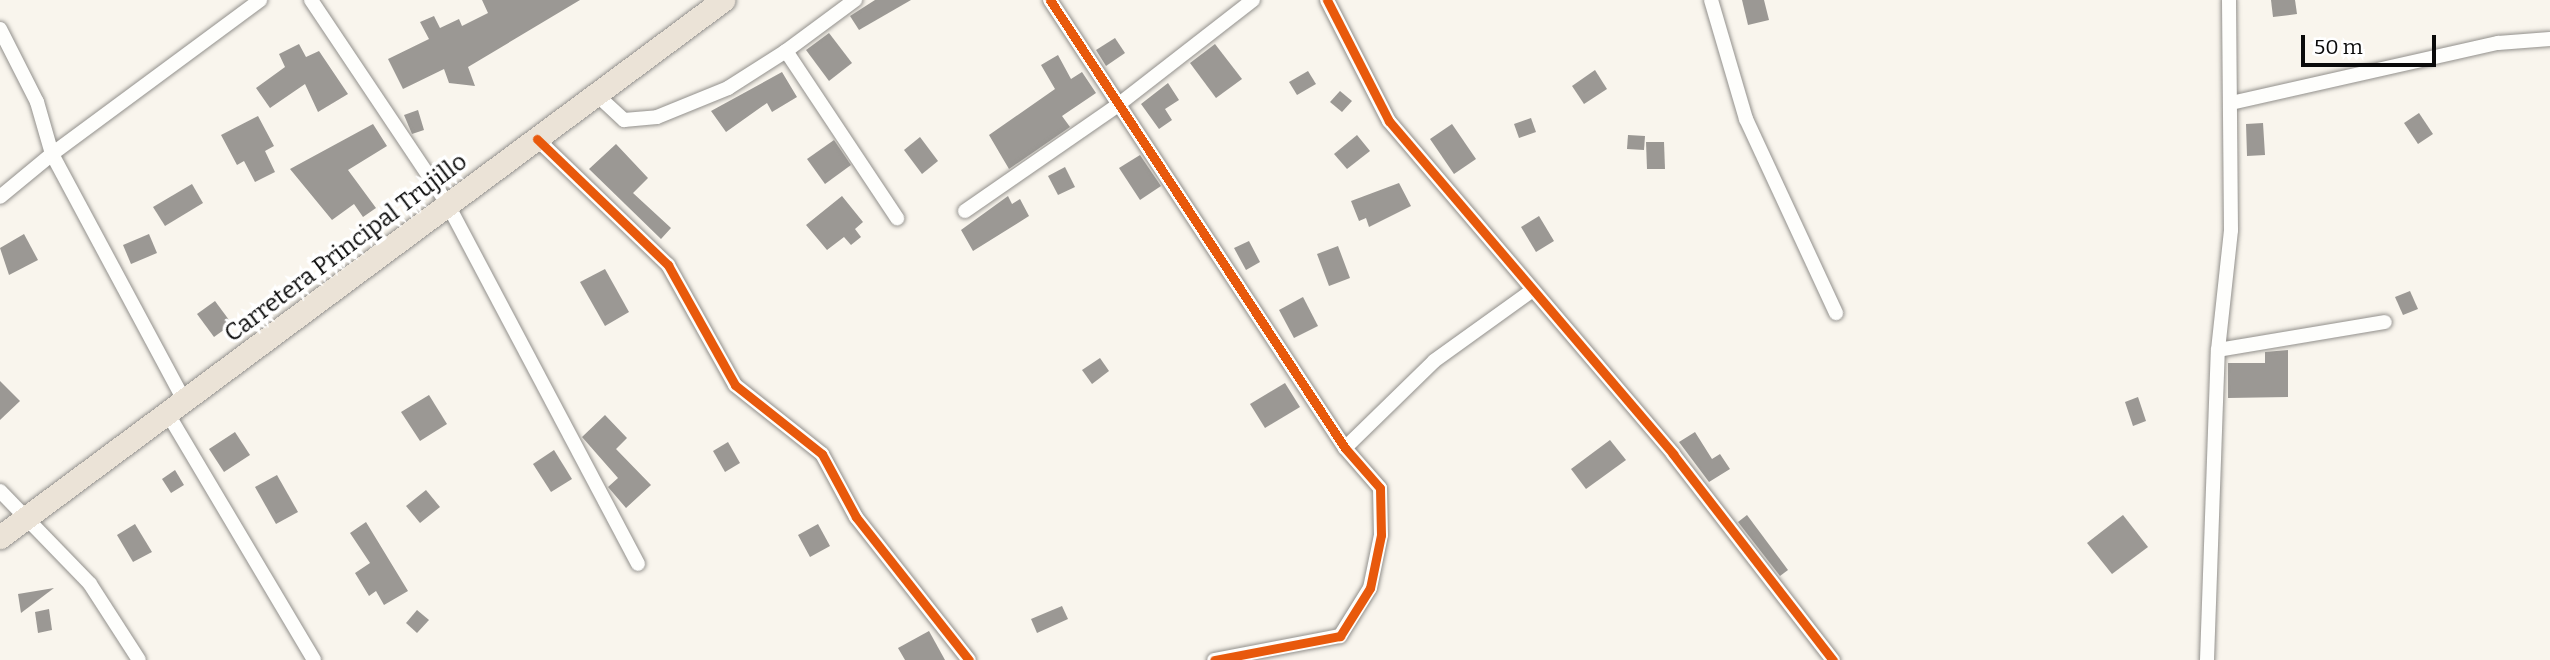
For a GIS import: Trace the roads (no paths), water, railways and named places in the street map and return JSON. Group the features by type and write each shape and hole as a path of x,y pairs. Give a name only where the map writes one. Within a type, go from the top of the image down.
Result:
{"main road":[{"name":"Carretera Principal Trujillo","path":"0,537 723,0"}],"street":[{"path":"0,197 52,154 260,0"},
{"path":"311,0 448,205 638,564"},
{"path":"597,95 624,120 656,117 728,88 786,51 855,0"},
{"path":"1050,0 1345,447 1380,488 1381,535 1370,588 1340,636 1214,660"},
{"path":"964,211 1118,105 1253,0"},
{"path":"1326,0 1389,121 1530,292 1673,454 1833,660"},
{"path":"1711,0 1746,119 1836,313"},
{"path":"2207,660 2218,350 2231,230 2229,0"},
{"path":"0,29 37,102 52,154 176,408 314,660"},
{"path":"2231,103 2498,44 2550,39"},
{"path":"786,51 897,218"},
{"path":"537,139 668,265 736,385 822,454 856,517 969,660"},
{"path":"1345,447 1434,361 1530,292"},
{"path":"2218,350 2385,322"},
{"path":"0,491 90,584 139,660"}]}
